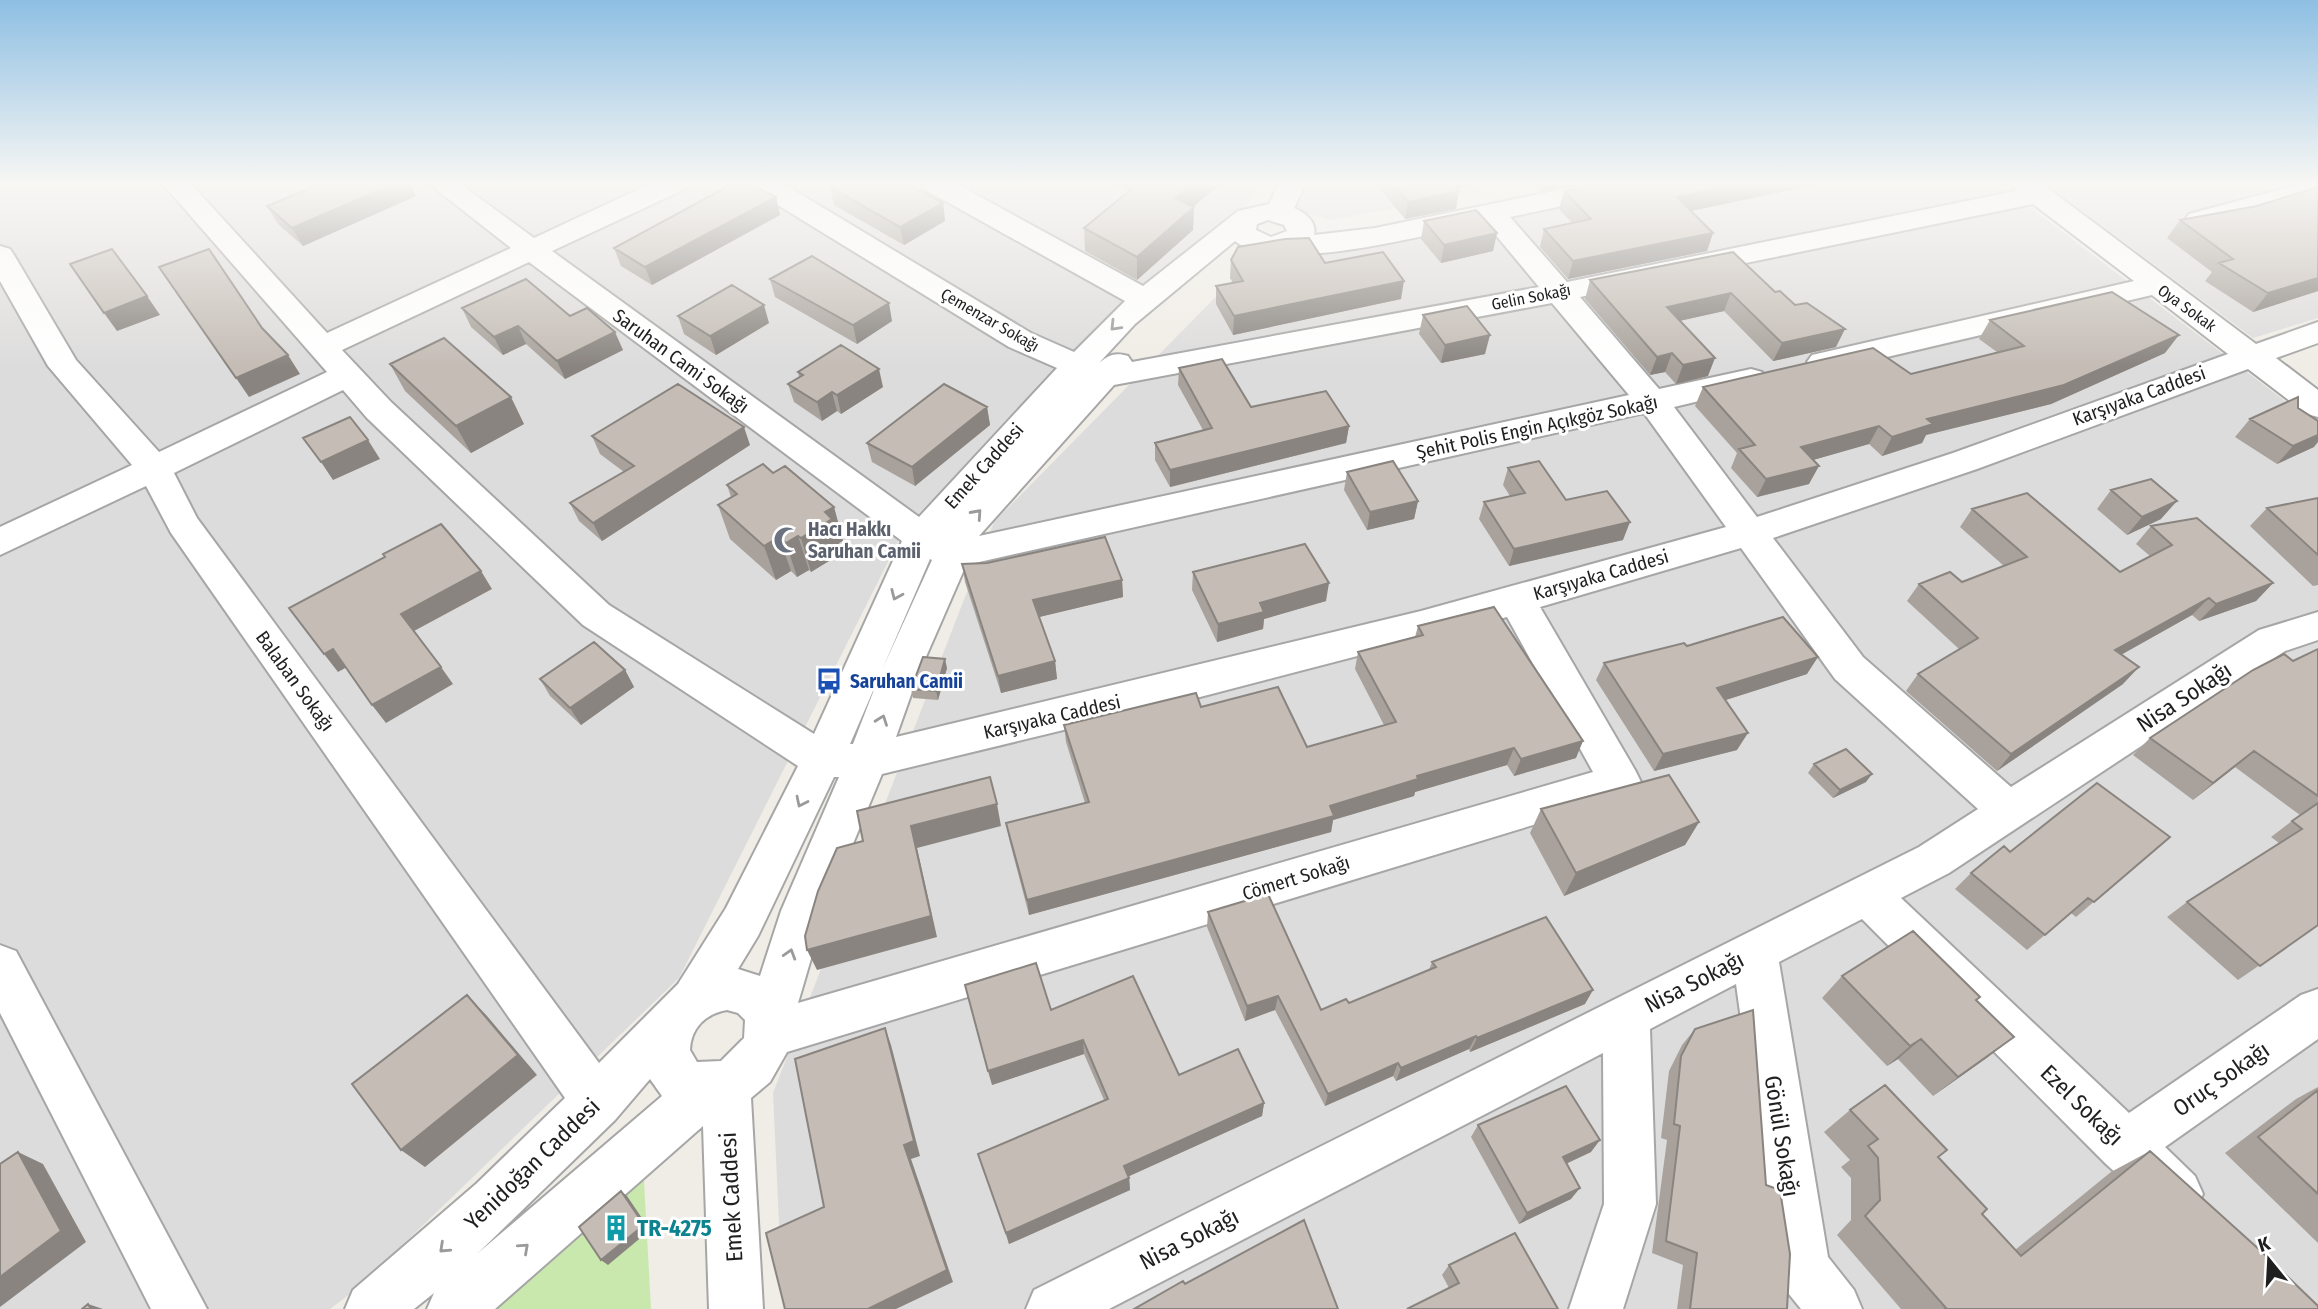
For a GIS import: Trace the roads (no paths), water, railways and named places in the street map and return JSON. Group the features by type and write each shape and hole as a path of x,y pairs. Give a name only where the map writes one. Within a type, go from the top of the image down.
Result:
{"street":[{"path":"230,244 379,410 596,615 822,760"},
{"name":"Saruhan Cami Sokağı","path":"522,244 936,546"},
{"path":"323,347 546,244"},
{"name":"Çemenzar Sokağı","path":"862,244 1020,340 1091,371"},
{"path":"1045,244 1146,300"},
{"name":"Emek Caddesi","path":"689,1004 742,922 822,760 936,546 964,529 1091,371 1124,317 1214,244"},
{"name":"Emek Caddesi","path":"1091,371 1261,244"},
{"path":"1520,244 1653,402 1849,668 2009,811"},
{"name":"Gelin Sokağı","path":"1091,371 1562,292 1780,244"},
{"name":"Oya Sokak","path":"2102,244 2318,406"},
{"name":"Balaban Sokağı","path":"0,255 64,366 155,469 183,524 598,1102"},
{"name":"Şehit Polis Engin Açıkgöz Sokağı","path":"936,546 1653,402 2155,285"},
{"name":"Karşıyaka Caddesi","path":"822,760 867,761 1274,664 1748,533 1838,505 2318,332"},
{"path":"0,542 348,374"},
{"name":"Emek Caddesi","path":"770,1026 803,911 867,761 898,675 936,546"},
{"name":"Cömert Sokağı","path":"770,1026 1620,782 1517,599"},
{"name":"Nisa Sokağı","path":"1053,1309 1934,860 2272,640 2318,626"},
{"name":"Ezel Sokağı","path":"1867,894 2124,1146 2214,1227"},
{"name":"Gönül Sokağı","path":"1754,952 1803,1269 1835,1309"},
{"path":"0,966 180,1309"},
{"path":"454,1309 717,1086 756,1065 770,1026 755,996 742,989 727,988 689,1004 666,1038 664,1054 669,1068 692,1086 717,1086"},
{"name":"Yenidoğan Caddesi","path":"372,1309 422,1269 598,1102 689,1004"},
{"name":"Oruç Sokağı","path":"2124,1146 2318,1012"},
{"path":"1595,1309 1630,1205 1626,1016"},
{"name":"Emek Caddesi","path":"717,1086 736,1309"}],"place":[{"name":"Hacı Hakkı Saruhan Camii","path":"787,540"},
{"name":"Saruhan Camii","path":"829,681"},
{"name":"TR-4275","path":"616,1228"}]}
